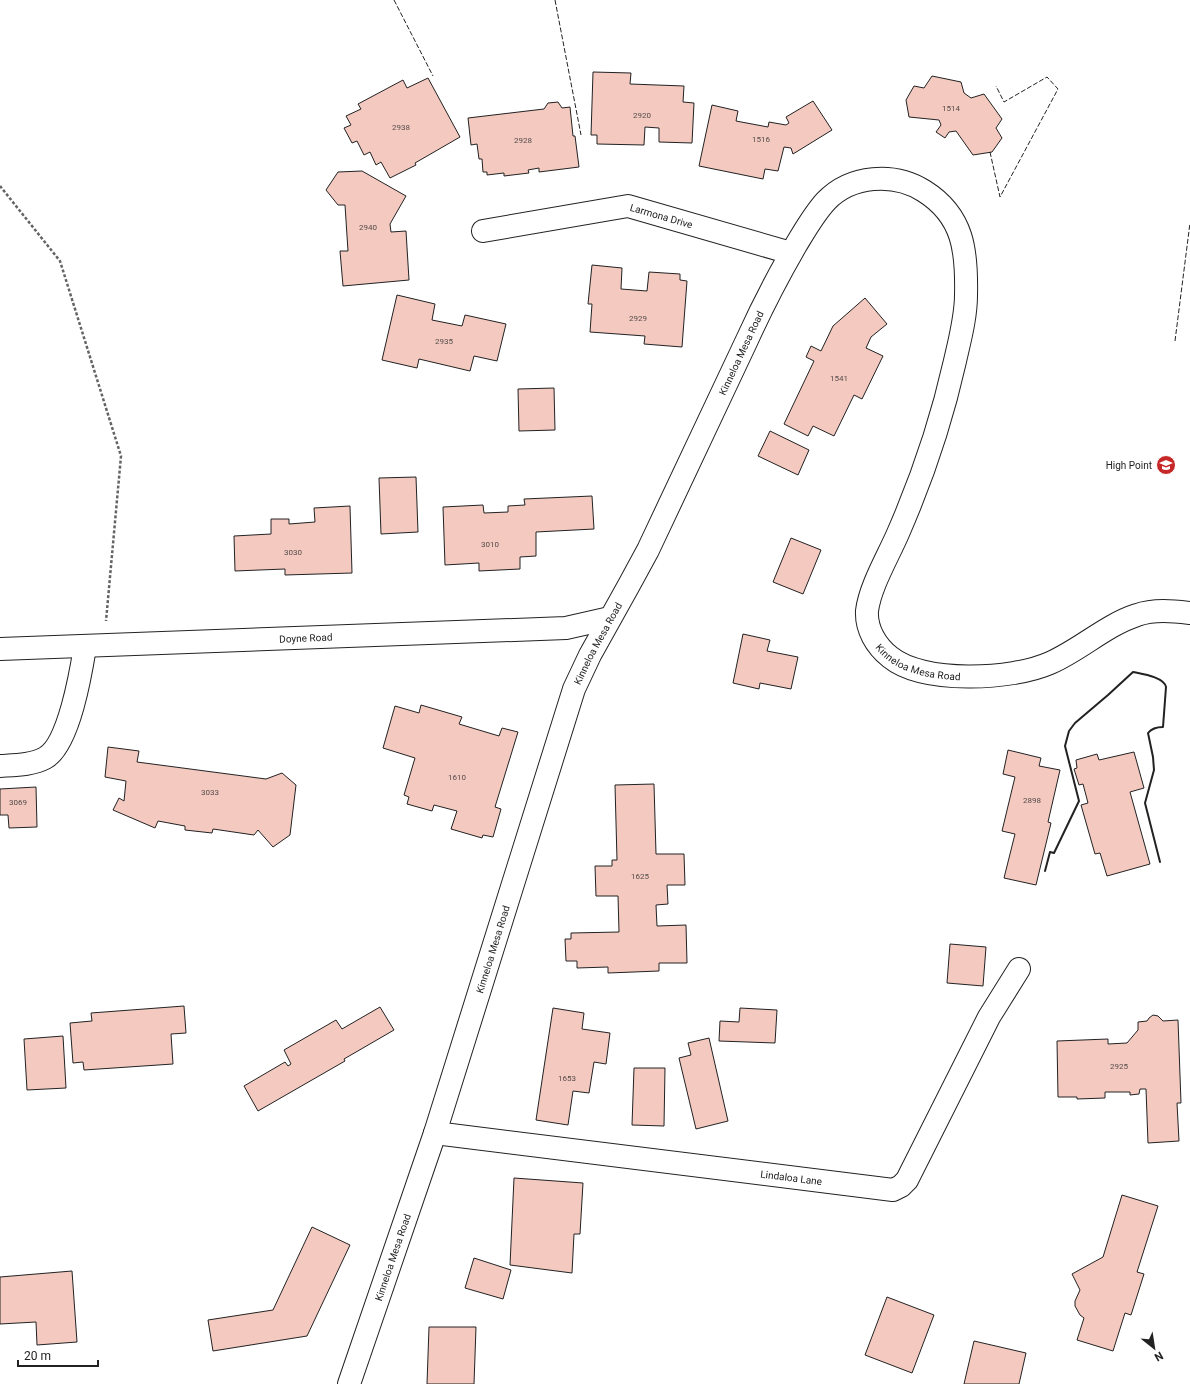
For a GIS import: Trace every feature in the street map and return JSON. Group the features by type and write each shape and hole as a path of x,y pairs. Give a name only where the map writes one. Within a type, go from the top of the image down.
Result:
{"street":[{"name":"Kinneloa Mesa Road","path":"349,1384 435,1133 574,689 590,655 648,550 764,304 791,253 812,218 826,200 857,182 878,178 897,180 916,186 932,196 944,208 957,226 963,241 967,276 966,303 961,335 949,387 936,432 902,524 869,599 867,615 869,629 879,646 888,656 902,666 924,673 972,677 1028,671 1050,664 1109,628 1138,614 1157,611 1190,613"},
{"name":"Larmona Drive","path":"483,231 628,206 791,253"},
{"name":"Doyne Road","path":"0,649 566,628 610,618"},
{"path":"0,766 35,762 46,758 55,750 62,737 78,685 94,646"},
{"name":"Lindaloa Lane","path":"435,1133 893,1190 907,1180 990,1017 1019,969"}],"path":[{"path":"0,186 60,261 121,456 94,646"}],"building":[{"path":"593,72 631,73 630,84 684,86 683,102 694,103 692,143 659,142 659,128 645,127 644,145 597,144 597,135 591,135"},
{"path":"932,76 961,82 964,93 971,98 984,94 1002,119 996,128 1002,138 992,152 973,155 956,131 949,132 945,138 936,132 941,125 939,120 909,117 906,100 914,86 924,88"},
{"path":"428,78 460,137 415,163 416,165 390,178 381,162 376,165 370,152 364,155 357,141 352,143 344,128 351,125 346,116 361,109 358,104 403,80 407,88"},
{"path":"813,101 832,130 793,154 791,148 784,147 778,171 765,169 763,179 699,166 712,105 738,111 736,121 768,127 769,122 786,125 789,123 786,117"},
{"path":"558,102 562,108 570,107 573,136 575,136 579,167 539,172 539,168 528,170 529,173 504,176 504,173 487,175 487,172 483,172 482,159 479,159 477,144 471,145 468,118 544,109 548,103"},
{"path":"362,171 406,196 390,224 391,232 406,231 409,280 343,286 340,251 348,251 345,205 338,205 326,190 338,172"},
{"path":"592,265 622,268 621,289 647,291 649,272 680,274 680,280 687,281 682,347 644,344 645,336 590,332 592,304 588,304"},
{"path":"397,295 435,304 432,320 462,326 465,315 506,324 497,361 474,356 470,371 419,359 417,368 382,360"},
{"path":"865,298 887,324 871,337 866,348 883,356 862,399 854,395 834,436 813,426 808,436 784,424 814,361 806,357 811,346 821,351 833,326"},
{"path":"554,388 555,430 519,431 518,389"},
{"path":"770,431 809,450 798,475 758,456"},
{"path":"416,477 418,532 381,534 379,478"},
{"path":"592,496 594,529 536,532 536,556 520,557 520,569 479,571 479,563 445,565 443,507 483,505 484,513 508,512 508,506 525,505 524,499"},
{"path":"350,506 352,573 285,575 285,569 235,571 234,536 271,534 271,519 289,519 289,524 315,522 314,508"},
{"path":"791,538 821,550 803,594 773,582"},
{"path":"743,634 770,640 767,651 798,657 791,689 760,683 759,689 733,683"},
{"path":"421,705 462,717 459,724 499,736 502,728 518,732 495,807 501,809 493,837 483,835 482,838 451,829 457,811 434,805 432,811 407,804 409,797 404,795 415,758 383,748 395,706 419,713"},
{"path":"108,747 139,751 137,762 266,779 282,773 296,785 290,835 273,847 258,830 254,835 213,829 212,833 185,830 185,826 158,821 155,828 113,810 119,798 124,801 126,781 105,777"},
{"path":"1008,750 1041,758 1039,766 1060,770 1048,822 1051,823 1036,885 1004,878 1015,834 1002,831 1015,777 1003,774"},
{"path":"1134,752 1144,788 1130,792 1150,864 1107,876 1100,853 1095,854 1081,805 1088,803 1083,784 1079,785 1074,769 1077,768 1076,760 1097,754 1099,760"},
{"path":"654,784 656,854 684,854 685,885 667,885 668,904 656,905 657,926 686,925 687,963 659,963 659,971 608,973 608,967 577,968 577,961 566,961 565,939 571,939 571,933 619,932 618,896 596,896 595,866 612,866 612,860 617,860 615,785"},
{"path":"36,787 37,827 9,828 8,815 0,815 0,789"},
{"path":"950,944 986,947 983,986 947,983"},
{"path":"184,1006 186,1033 171,1034 173,1064 84,1070 83,1062 73,1063 70,1023 92,1021 91,1013"},
{"path":"380,1007 394,1030 344,1059 345,1061 258,1111 244,1086 285,1062 288,1066 291,1064 284,1050 336,1020 342,1029"},
{"path":"553,1008 584,1013 582,1029 610,1033 606,1064 594,1062 589,1093 573,1091 568,1125 536,1120"},
{"path":"740,1008 777,1010 775,1043 719,1041 720,1021 739,1022"},
{"path":"1153,1015 1158,1016 1163,1021 1178,1020 1181,1103 1177,1103 1179,1141 1148,1143 1146,1089 1140,1089 1139,1094 1130,1095 1130,1092 1105,1092 1105,1098 1077,1099 1077,1097 1058,1097 1057,1041 1108,1039 1108,1044 1127,1043 1138,1030 1138,1022 1147,1021"},
{"path":"63,1036 66,1088 27,1090 24,1039"},
{"path":"709,1038 728,1121 696,1129 679,1058 691,1055 688,1043"},
{"path":"634,1068 665,1068 664,1126 632,1125"},
{"path":"514,1178 583,1183 580,1234 574,1234 572,1273 510,1265"},
{"path":"1122,1195 1158,1206 1137,1272 1144,1274 1131,1315 1125,1313 1113,1351 1077,1340 1084,1318 1080,1315 1075,1306 1075,1301 1080,1290 1072,1274 1103,1257"},
{"path":"312,1227 350,1245 307,1336 213,1351 208,1320 273,1310"},
{"path":"474,1258 511,1270 503,1299 465,1288"},
{"path":"72,1271 77,1342 37,1345 36,1322 0,1324 0,1277"},
{"path":"887,1297 934,1315 912,1373 865,1355"},
{"path":"429,1327 476,1327 474,1384 427,1384"},
{"path":"974,1341 1026,1353 1019,1384 964,1384"}],"fence":[{"path":"394,0 433,76"},
{"path":"555,0 581,135"},
{"path":"990,152 1000,197 1058,89 1047,77 1004,102 996,86"},
{"path":"1175,341 1190,223"}],"wall":[{"path":"1045,871 1050,852 1054,853 1079,801 1065,746 1069,731 1075,723 1133,672 1157,678 1166,687 1163,727 1155,728 1148,733 1154,770 1145,803 1160,862"}],"place":[{"name":"High Point","path":"1166,465"}]}
